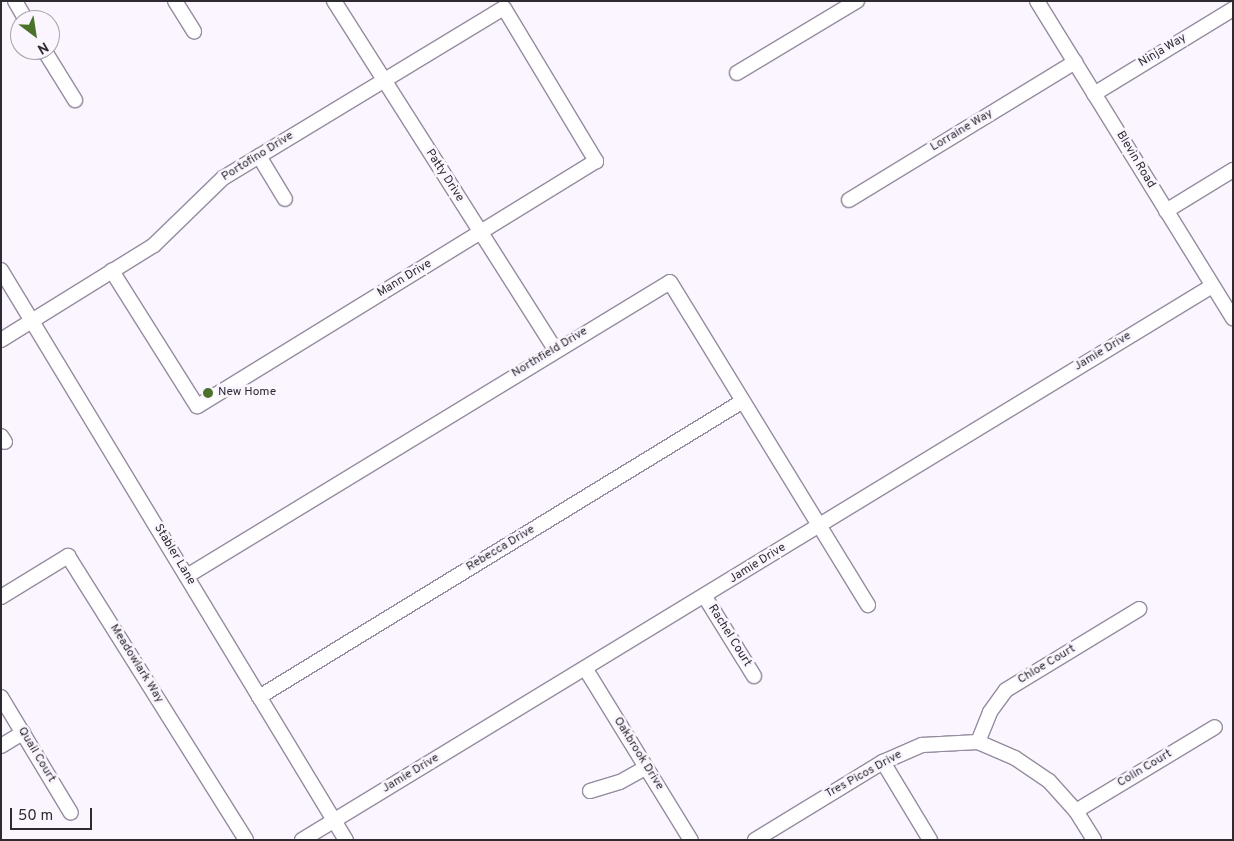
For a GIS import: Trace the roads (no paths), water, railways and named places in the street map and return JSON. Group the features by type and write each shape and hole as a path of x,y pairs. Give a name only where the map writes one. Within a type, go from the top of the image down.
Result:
{"street":[{"path":"175,1 194,32"},
{"name":"Patty Drive","path":"334,1 382,83 555,349"},
{"path":"737,74 857,1"},
{"name":"Blevin Road","path":"1037,1 1233,318"},
{"name":"Portofino Drive","path":"1,340 154,245 223,178 504,8"},
{"name":"Mann Drive","path":"112,271 197,406 596,162 504,8"},
{"name":"Ninja Way","path":"1094,94 1233,9"},
{"path":"50,60 75,100"},
{"name":"Lorraine Way","path":"849,200 1075,62"},
{"path":"259,156 285,199"},
{"path":"1166,211 1233,170"},
{"name":"Stabler Lane","path":"1,270 346,840"},
{"name":"Northfield Drive","path":"186,576 555,349 670,282 868,605"},
{"name":"Jamie Drive","path":"302,840 705,597 1212,286"},
{"name":"Rebecca Drive","path":"259,697 743,401"},
{"name":"Meadowlark Way","path":"1,598 68,556 246,840"},
{"name":"Rachel Court","path":"705,597 754,676"},
{"name":"Chloe Court","path":"978,742 990,712 1006,690 1139,609"},
{"name":"Oakbrook Drive","path":"585,668 691,840"},
{"name":"Quail Court","path":"1,697 71,813"},
{"name":"Colin Court","path":"1076,811 1215,727"},
{"path":"1,746 23,733"},
{"name":"Tres Picos Drive","path":"755,840 883,762 922,745 978,742 1015,758 1050,781 1076,811 1094,840"},
{"path":"883,762 930,840"},
{"path":"590,791 620,782 645,768"}],"place":[{"name":"New Home","path":"208,393"}]}
